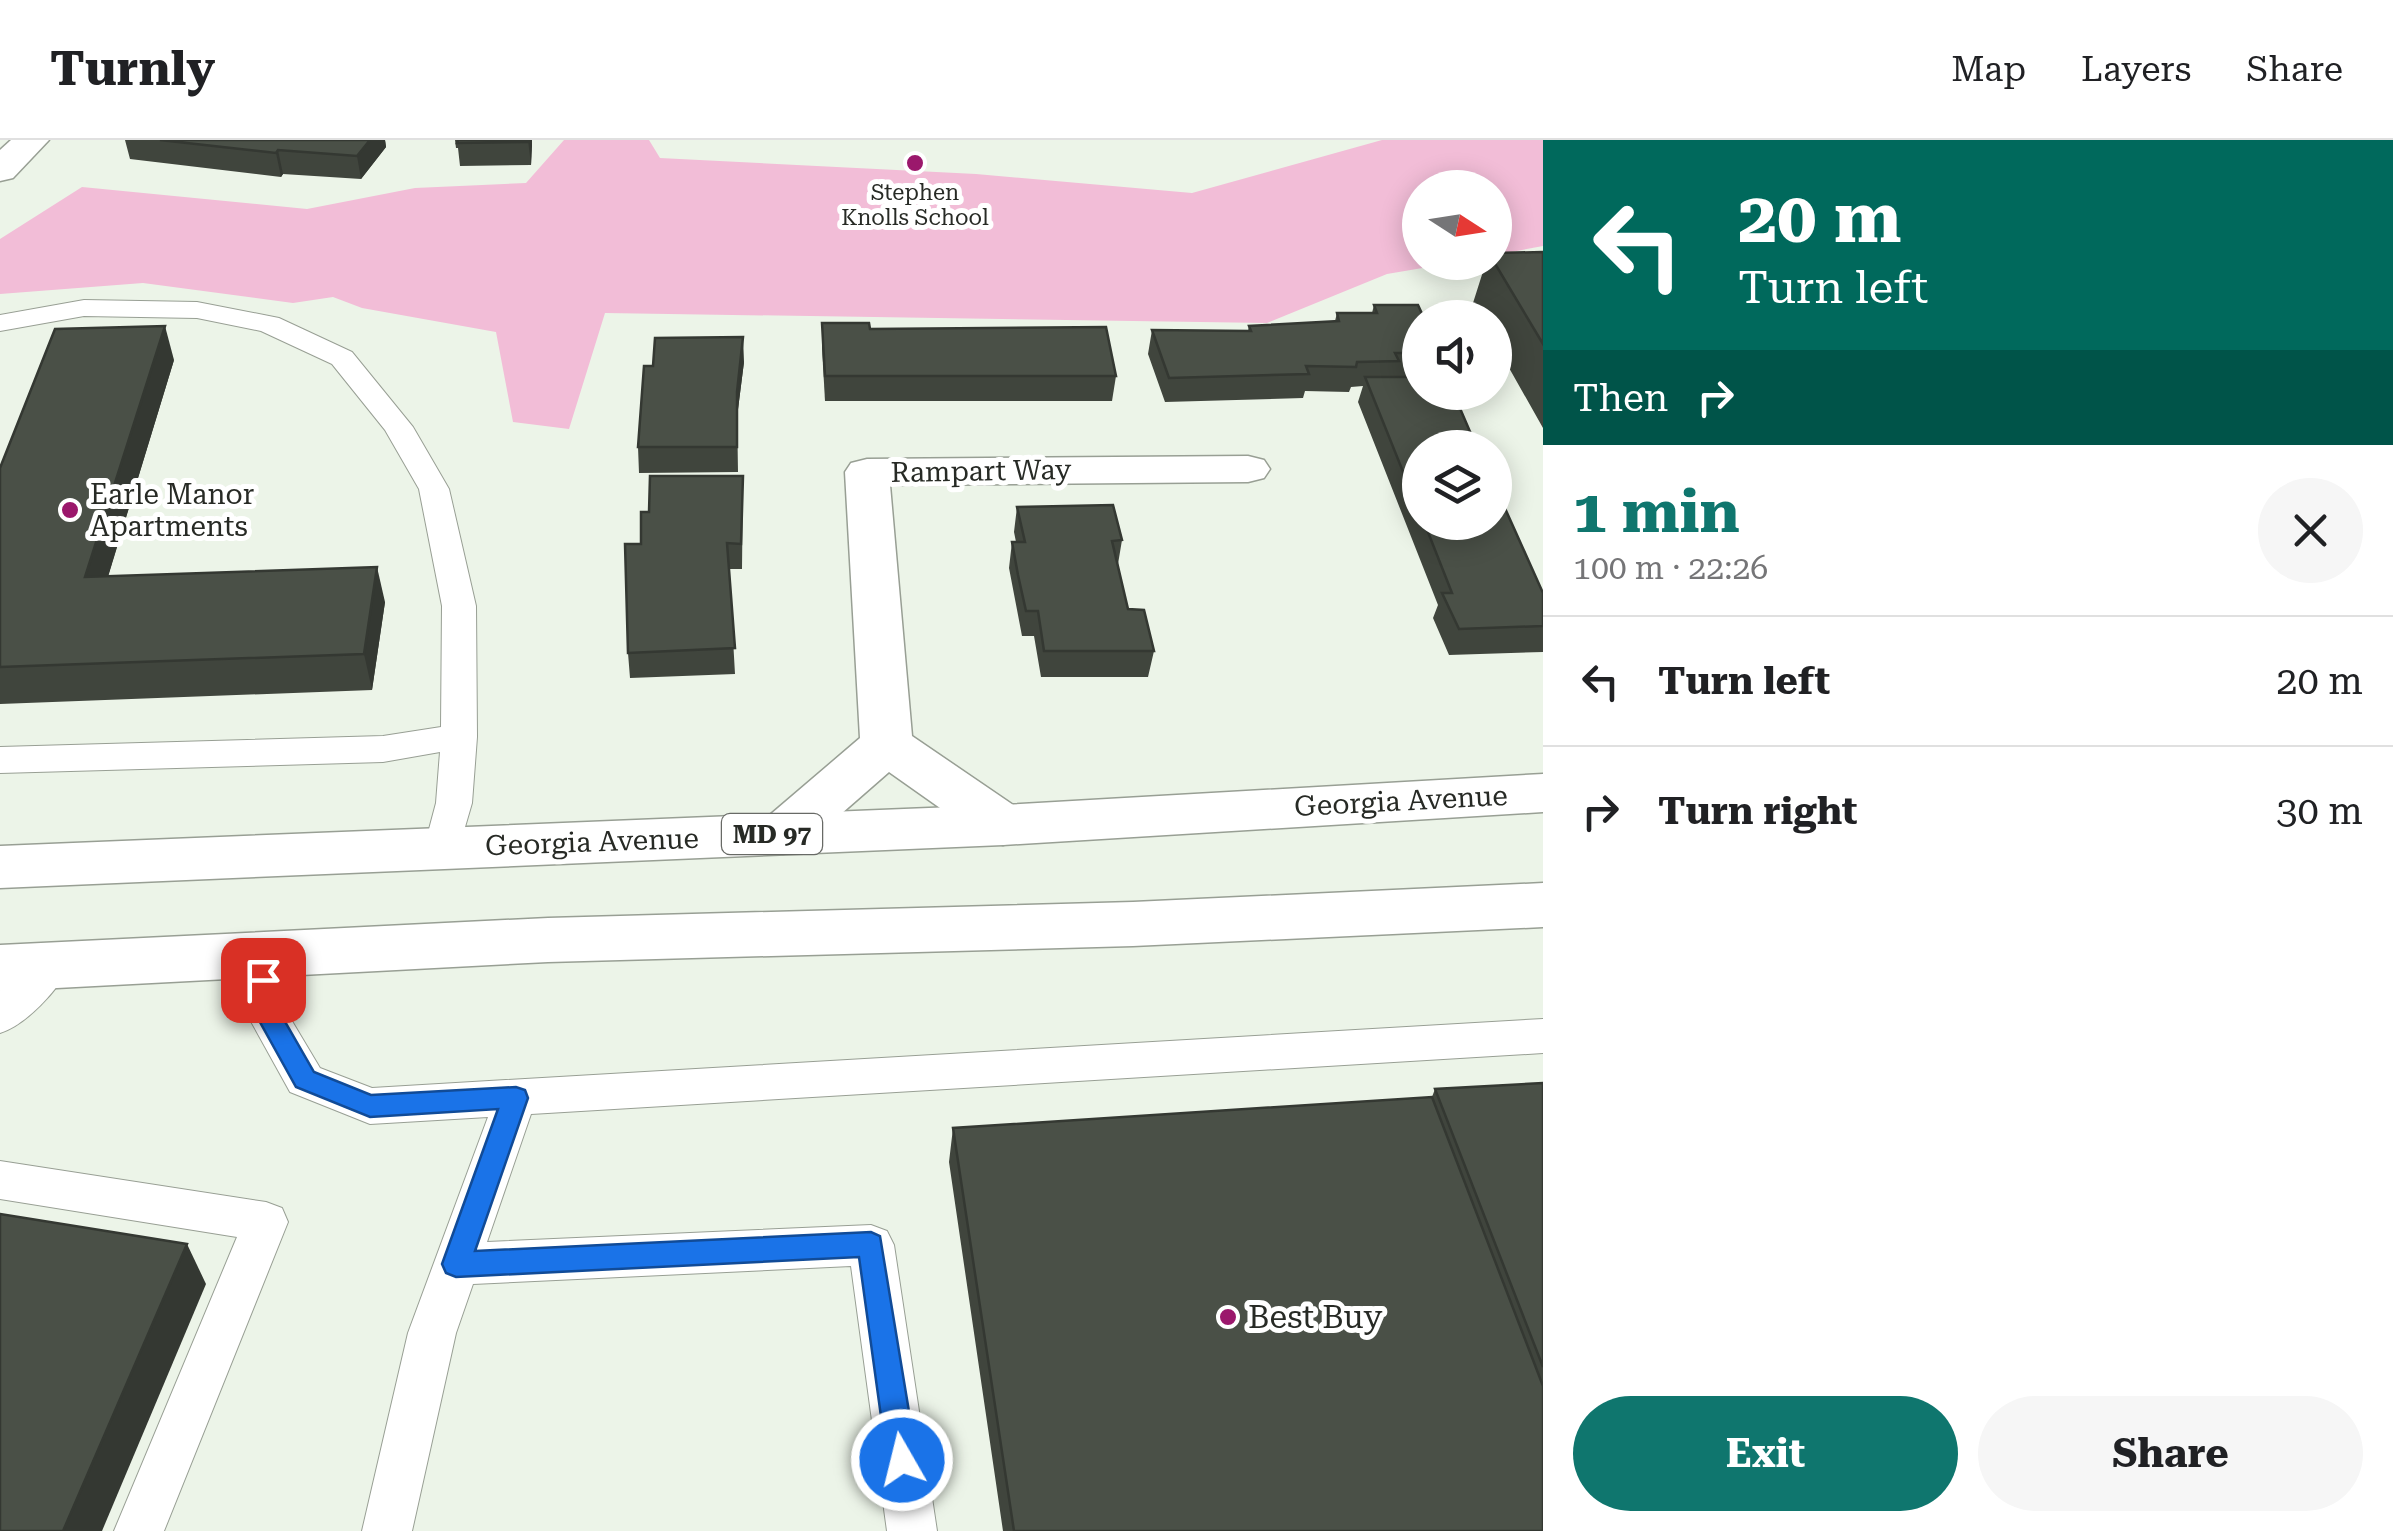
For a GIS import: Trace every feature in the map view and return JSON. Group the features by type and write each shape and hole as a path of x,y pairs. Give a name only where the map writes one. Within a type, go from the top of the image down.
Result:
{"main road":[{"path":"0,170 32,140"},
{"name":"Rampart Way","path":"887,744 867,472 1248,468"},
{"path":"783,834 887,744 1003,826"},
{"name":"Georgia Avenue","path":"0,868 1003,826 1543,793"},
{"path":"26,966 548,940 1133,924 1543,906"}],"lane":[{"path":"0,323 84,308 197,310 270,324 342,358 398,427 434,489 459,606 459,738 454,802 443,848"},
{"path":"0,760 382,749 459,738"},
{"path":"262,954 263,1006 305,1080 370,1106 1543,1036"},
{"path":"0,1016 26,966"},
{"path":"387,1531 432,1333 516,1098"},
{"path":"0,1180 266,1222 139,1531"},
{"path":"456,1264 871,1244 912,1531"}],"shaded area":[{"path":"564,140 649,140 660,158 976,174 1192,193 1382,140 1543,140 1543,246 1512,252 1512,170 1402,170 1402,271 1267,323 605,313 569,429 513,422 496,332 362,308 333,297 293,303 143,283 0,294 0,239 82,187 307,209 415,188 526,183"}],"building":[{"path":"160,140 370,140 357,156 278,150 276,153"},
{"path":"528,140 528,142 457,143"},
{"path":"1543,252 1543,344 1505,280 1512,280 1512,253"},
{"path":"1374,305 1402,305 1402,353 1395,353 1399,361 1357,362 1356,367 1306,366 1309,374 1169,378 1152,330 1251,331 1249,326 1339,321 1337,313 1377,313"},
{"path":"822,323 869,323 870,329 1106,327 1116,376 825,376"},
{"name":"Earle Manor Apartments","path":"165,326 85,577 377,567 364,654 0,667 0,468 55,329"},
{"path":"743,337 737,447 638,447 644,366 653,366 655,338"},
{"path":"1365,377 1402,377 1402,410 1461,410 1469,430 1402,430 1402,469"},
{"path":"650,476 743,476 741,544 727,543 735,648 628,653 625,544 641,544 641,512 649,512"},
{"path":"1113,505 1122,540 1112,541 1128,609 1144,610 1154,651 1044,651 1038,611 1026,611 1018,575 1012,542 1025,542 1017,507"},
{"path":"1512,524 1543,593 1543,626 1459,629 1442,593 1452,593 1431,540 1512,540"},
{"path":"1543,1083 1543,1367 1435,1089"},
{"name":"Best Buy","path":"1432,1097 1543,1386 1543,1531 1014,1531 953,1128"},
{"path":"0,1214 187,1244 63,1531 0,1531"}],"place":[{"name":"Stephen Knolls School","path":"915,163"},
{"name":"Earle Manor Apartments","path":"70,510"},
{"name":"Best Buy","path":"1228,1317"}],"route":[{"path":"263,980 263,1006 305,1080 370,1106 516,1098 456,1264 871,1244 902,1460"}]}
